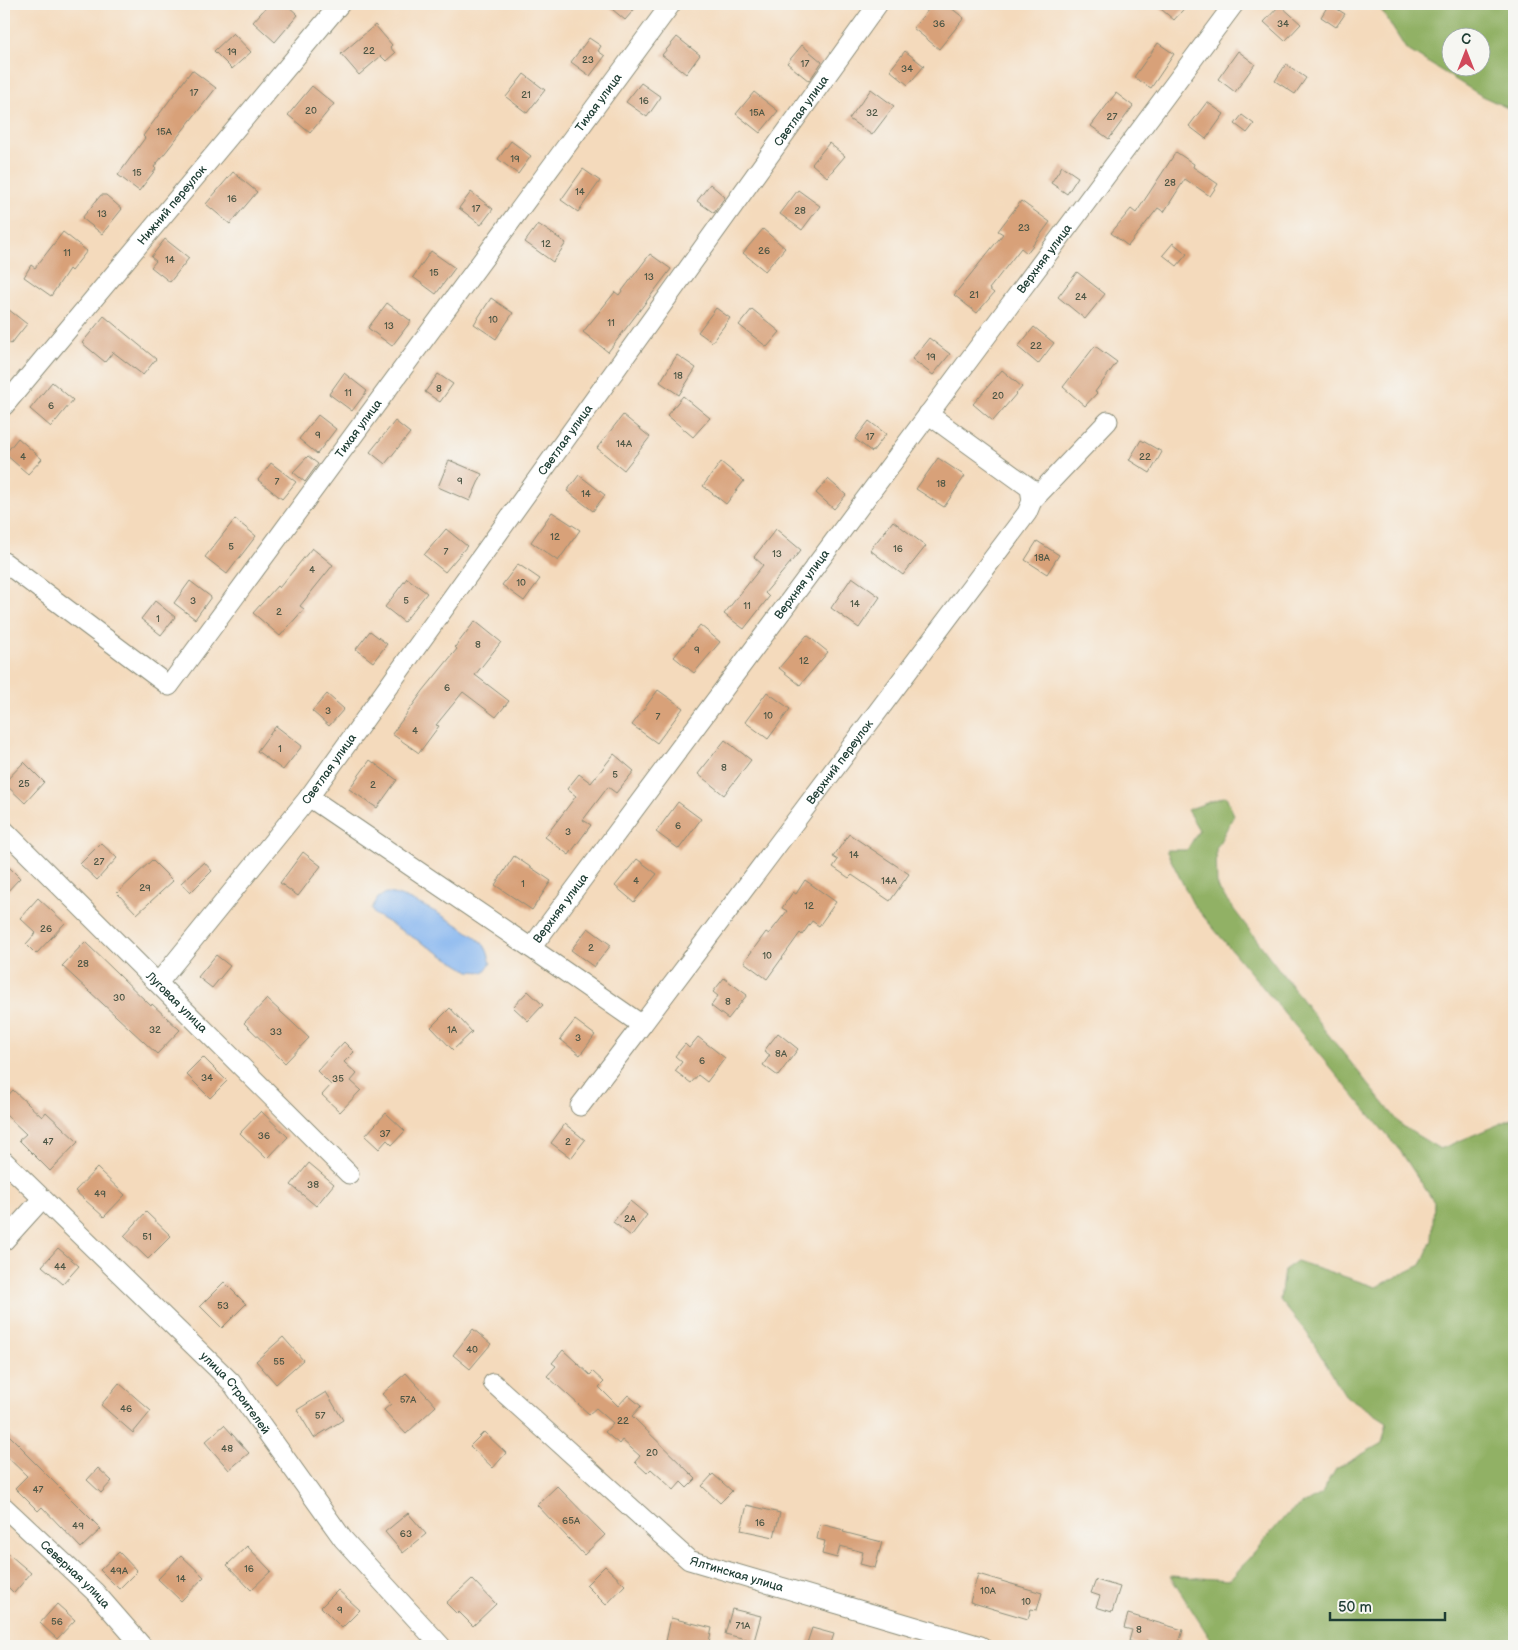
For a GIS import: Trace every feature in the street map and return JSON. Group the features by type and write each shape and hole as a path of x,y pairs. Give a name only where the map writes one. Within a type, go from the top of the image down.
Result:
{"street":[{"name":"Нижний переулок","path":"4,406 340,4"},
{"name":"Тихая улица","path":"4,562 169,686 671,4"},
{"name":"Светлая улица","path":"158,983 309,797 878,4"},
{"name":"Верхняя улица","path":"309,797 531,948 1234,4"},
{"path":"928,414 1030,488 1032,501"},
{"name":"Верхний переулок","path":"580,1106 1027,513 1032,501 1108,421"},
{"name":"Луговая улица","path":"4,830 349,1174"},
{"path":"531,948 642,1025"},
{"name":"улица Строителей","path":"4,1161 231,1382 343,1539 441,1646"},
{"path":"4,1241 42,1199"},
{"name":"Ялтинская улица","path":"493,1383 690,1560 981,1646"},
{"name":"Северная улица","path":"4,1507 95,1592 142,1646"}],"green space":[{"path":"1383,4 1514,4 1514,111 1482,96 1453,78 1490,78 1490,28 1440,28 1440,70 1406,49 1380,8"},
{"path":"1226,796 1234,815 1216,849 1217,887 1323,1028 1402,1126 1440,1149 1514,1118 1514,1646 1215,1646 1170,1576 1230,1580 1288,1513 1322,1493 1336,1469 1382,1443 1387,1422 1345,1395 1307,1333 1280,1300 1284,1270 1297,1261 1376,1287 1421,1265 1432,1240 1434,1202 1401,1152 1193,904 1166,850 1187,850 1199,830 1187,810"}],"water":[{"path":"386,893 422,905 466,930 484,945 491,963 484,972 469,971 374,914 372,908 378,898"}],"building":[{"path":"269,4 286,4 298,15 275,42 253,22"},
{"path":"606,4 639,4 625,20"},
{"path":"933,4 946,4 964,18 939,49 913,28"},
{"path":"1155,4 1188,4 1174,20"},
{"path":"1329,4 1345,14 1336,27 1321,17"},
{"path":"1280,5 1301,24 1285,41 1264,22"},
{"path":"375,25 392,45 390,47 395,53 386,61 381,56 359,75 341,54"},
{"path":"233,33 251,52 232,69 214,51"},
{"path":"677,37 700,55 686,74 662,55"},
{"path":"589,38 601,46 598,51 605,56 590,76 571,62"},
{"path":"1158,43 1174,54 1151,88 1134,77"},
{"path":"802,45 822,62 809,81 787,63"},
{"path":"905,51 924,66 908,85 890,70"},
{"path":"1238,51 1255,64 1235,92 1218,79"},
{"path":"1286,64 1306,78 1295,94 1275,81"},
{"path":"192,70 216,88 154,167 156,169 139,191 118,175 145,138 143,136"},
{"path":"524,74 545,90 527,113 506,97"},
{"path":"641,83 661,97 647,117 626,102"},
{"path":"312,86 334,104 310,133 288,115"},
{"path":"871,89 894,106 872,135 849,119"},
{"path":"754,92 778,111 760,133 736,114"},
{"path":"1116,93 1133,106 1109,139 1091,126"},
{"path":"1207,102 1224,114 1206,139 1189,126"},
{"path":"1242,115 1254,124 1247,133 1235,124"},
{"path":"511,141 531,156 518,174 498,159"},
{"path":"829,143 845,156 827,177 812,164"},
{"path":"1176,152 1194,164 1193,167 1218,184 1210,196 1185,179 1164,212 1158,208 1128,246 1111,233 1131,209 1136,213"},
{"path":"1062,166 1078,177 1067,194 1051,183"},
{"path":"583,169 600,181 578,212 561,200"},
{"path":"233,172 257,192 230,224 206,204"},
{"path":"710,184 725,197 714,213 697,201"},
{"path":"798,190 820,206 802,230 780,214"},
{"path":"471,192 493,209 481,225 459,208"},
{"path":"101,195 106,195 122,209 102,234 82,218"},
{"path":"1021,201 1050,222 1027,253 1021,248 989,289 994,293 977,313 954,295 1003,234 998,231"},
{"path":"538,224 566,243 553,262 525,242"},
{"path":"763,229 785,248 765,271 743,253"},
{"path":"63,232 87,251 71,271 69,269 51,296 24,277 31,265 35,268"},
{"path":"165,239 189,258 170,282 151,267 156,261 151,257"},
{"path":"1173,243 1187,254 1177,266 1163,255"},
{"path":"431,251 455,268 436,294 413,277"},
{"path":"650,254 671,269 608,352 583,332 615,292 619,295"},
{"path":"1077,272 1105,294 1085,319 1058,297"},
{"path":"491,298 513,313 496,339 474,324"},
{"path":"387,303 411,321 392,346 368,328"},
{"path":"4,306 27,324 11,344 4,339"},
{"path":"716,308 730,318 712,342 698,332"},
{"path":"752,309 780,332 767,347 739,325"},
{"path":"104,316 156,359 143,375 113,352 105,362 82,343"},
{"path":"1034,327 1054,343 1038,364 1018,347"},
{"path":"929,338 950,354 933,375 912,359"},
{"path":"1095,346 1117,362 1095,392 1097,393 1085,406 1063,387"},
{"path":"677,355 696,368 679,395 660,382"},
{"path":"1002,370 1022,387 993,421 973,404"},
{"path":"344,373 367,391 352,411 329,394"},
{"path":"438,374 453,384 440,402 425,392"},
{"path":"52,382 73,400 51,427 30,409"},
{"path":"683,396 710,418 693,437 667,415"},
{"path":"318,415 336,429 317,454 299,439"},
{"path":"623,415 650,437 624,470 597,448"},
{"path":"395,421 410,433 385,464 370,452"},
{"path":"869,421 886,434 872,452 855,439"},
{"path":"18,438 42,459 28,474 5,454"},
{"path":"1141,440 1162,452 1150,473 1129,460"},
{"path":"308,456 318,464 305,482 293,472"},
{"path":"938,458 965,476 944,507 916,489"},
{"path":"449,460 482,474 470,501 438,487"},
{"path":"721,462 744,481 726,504 703,486"},
{"path":"271,463 296,482 282,499 258,480"},
{"path":"579,475 605,495 593,511 567,491"},
{"path":"828,479 846,495 834,509 816,493"},
{"path":"552,512 580,530 558,561 531,542"},
{"path":"235,519 256,536 227,574 205,557"},
{"path":"893,521 926,546 903,575 870,550"},
{"path":"446,529 467,546 445,572 424,555"},
{"path":"776,529 801,550 765,593 769,597 744,629 724,614 763,565 754,557"},
{"path":"1037,541 1059,555 1047,574 1025,560"},
{"path":"312,548 333,565 300,606 304,609 280,636 253,613 277,586 279,588"},
{"path":"518,564 540,579 524,601 502,585"},
{"path":"852,577 880,597 859,628 831,608"},
{"path":"407,578 427,593 404,622 385,607"},
{"path":"190,581 211,597 195,619 174,603"},
{"path":"155,601 175,617 161,635 141,619"},
{"path":"475,621 501,642 475,675 509,701 496,717 463,692 436,725 439,726 419,753 392,734 457,649 455,647"},
{"path":"700,625 720,642 694,673 674,657"},
{"path":"370,631 387,644 373,662 356,649"},
{"path":"807,635 828,652 800,685 779,668"},
{"path":"658,690 683,708 657,743 632,725"},
{"path":"767,692 790,709 768,739 745,722"},
{"path":"327,694 344,709 329,726 312,711"},
{"path":"276,726 302,746 283,770 257,751"},
{"path":"725,740 751,760 724,795 698,774"},
{"path":"614,754 634,771 616,793 608,787 583,820 591,825 569,855 545,837 576,796 567,789 579,774 591,783"},
{"path":"370,760 397,780 377,808 349,789"},
{"path":"24,762 44,782 25,803 4,783"},
{"path":"678,802 701,819 679,849 656,832"},
{"path":"849,834 909,874 890,901 852,875 849,878 833,867 838,860 833,857"},
{"path":"101,843 117,858 97,880 80,864"},
{"path":"303,852 321,866 298,896 280,883"},
{"path":"514,856 551,881 532,910 495,885"},
{"path":"637,859 657,874 634,902 615,886"},
{"path":"152,860 173,881 137,914 117,893"},
{"path":"4,862 20,878 4,895"},
{"path":"204,862 212,871 190,893 181,883"},
{"path":"805,880 836,902 819,926 812,921 802,935 800,933 767,979 744,962 766,932 769,934 787,911 782,908 793,892 796,894"},
{"path":"38,898 65,923 36,954 26,944 36,933 20,918"},
{"path":"588,928 611,945 594,967 571,950"},
{"path":"85,942 151,1006 152,1004 180,1030 157,1054 62,966"},
{"path":"216,955 230,966 212,988 198,977"},
{"path":"724,978 747,995 728,1019 711,1006 718,996 713,992"},
{"path":"528,991 543,1005 528,1021 513,1007"},
{"path":"267,999 309,1038 285,1063 244,1023"},
{"path":"450,1008 472,1032 453,1050 431,1027"},
{"path":"575,1020 595,1035 580,1055 560,1039"},
{"path":"778,1033 798,1049 778,1076 763,1065 770,1055 764,1051"},
{"path":"698,1037 725,1058 707,1082 698,1075 691,1083 675,1071 682,1062 675,1056 685,1044 689,1048"},
{"path":"344,1042 354,1052 344,1062 357,1074 351,1081 361,1090 340,1112 322,1095 331,1085 317,1071"},
{"path":"203,1057 227,1081 210,1098 186,1074"},
{"path":"13,1090 42,1117 46,1112 78,1142 50,1171 19,1140 26,1134 4,1113 4,1100"},
{"path":"261,1111 288,1137 267,1159 240,1133"},
{"path":"386,1113 405,1131 392,1145 387,1140 379,1149 365,1136"},
{"path":"565,1124 585,1140 571,1158 551,1143"},
{"path":"309,1163 334,1184 316,1206 291,1185"},
{"path":"97,1168 125,1195 104,1217 75,1191"},
{"path":"630,1201 647,1215 631,1236 613,1222"},
{"path":"146,1212 171,1236 148,1259 124,1236"},
{"path":"58,1248 79,1266 63,1284 42,1266"},
{"path":"224,1282 246,1304 222,1328 200,1306"},
{"path":"473,1329 491,1344 470,1369 453,1355"},
{"path":"283,1337 303,1360 276,1384 256,1361"},
{"path":"563,1350 590,1375 593,1372 604,1382 599,1387 618,1406 628,1395 641,1406 632,1416 696,1479 687,1488 681,1482 674,1490 651,1469 647,1473 635,1462 640,1456 622,1440 619,1444 605,1432 613,1423 596,1408 589,1414 547,1376 556,1366 552,1363"},
{"path":"406,1373 436,1406 406,1434 384,1410 391,1404 382,1394"},
{"path":"119,1383 151,1411 133,1433 101,1405"},
{"path":"326,1392 343,1420 314,1438 297,1410"},
{"path":"224,1425 249,1453 229,1470 205,1442"},
{"path":"4,1430 101,1529 81,1548 42,1507 38,1511 15,1488 27,1476 4,1454"},
{"path":"484,1432 506,1453 493,1468 470,1446"},
{"path":"98,1468 112,1481 101,1493 87,1480"},
{"path":"713,1474 732,1491 720,1503 702,1486"},
{"path":"557,1486 605,1535 584,1555 537,1505"},
{"path":"747,1505 780,1513 774,1537 741,1530"},
{"path":"408,1513 426,1534 403,1553 385,1532"},
{"path":"820,1524 882,1542 875,1568 860,1564 863,1552 840,1546 837,1558 822,1554 825,1541 817,1539"},
{"path":"247,1546 271,1571 251,1590 227,1565"},
{"path":"4,1550 31,1573 14,1593 4,1583"},
{"path":"119,1552 137,1571 119,1589 100,1570"},
{"path":"181,1555 204,1577 181,1601 158,1579"},
{"path":"605,1566 625,1585 606,1605 586,1585"},
{"path":"978,1574 1042,1593 1037,1610 1031,1609 1028,1619 970,1602"},
{"path":"472,1579 496,1604 473,1626 459,1612 457,1614 446,1603"},
{"path":"1096,1580 1120,1587 1112,1612 1096,1607 1100,1596 1091,1593"},
{"path":"338,1590 360,1610 342,1628 321,1607"},
{"path":"57,1604 75,1620 57,1639 40,1623"},
{"path":"732,1609 761,1616 754,1641 725,1634"},
{"path":"1128,1614 1183,1630 1178,1646 1165,1646 1146,1640 1144,1646 1129,1641 1132,1630 1124,1628"},
{"path":"671,1618 712,1628 708,1646 665,1646"},
{"path":"812,1628 834,1634 830,1646 806,1646"}]}
